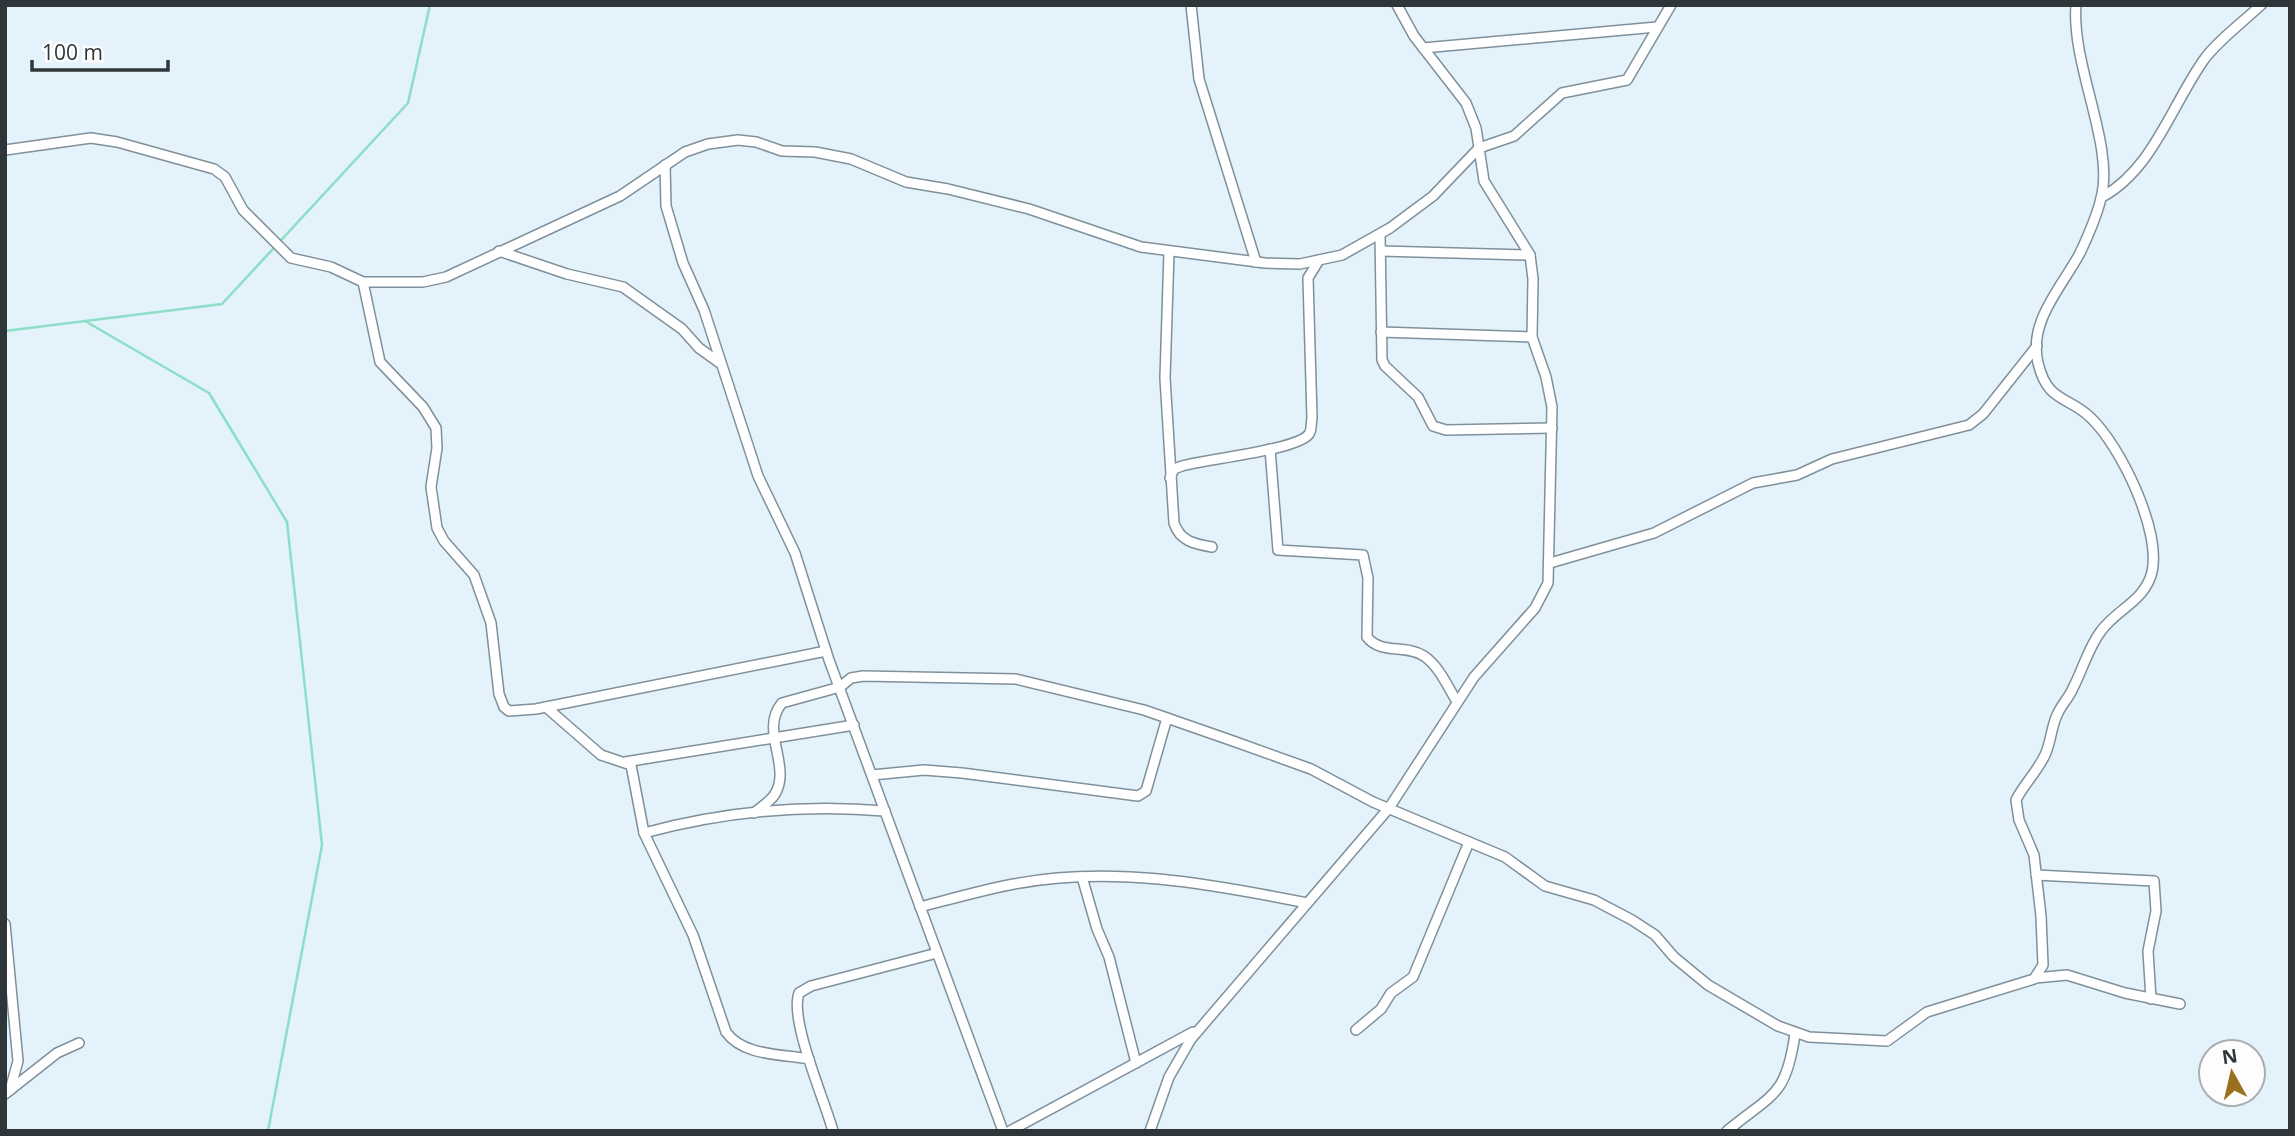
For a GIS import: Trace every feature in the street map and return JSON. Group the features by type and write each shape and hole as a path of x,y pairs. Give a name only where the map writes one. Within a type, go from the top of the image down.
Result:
{"street":[{"path":"1191,5 1199,79 1256,262"},
{"path":"1150,1131 1173,1066 1200,1027 1389,808 1457,702 1489,658 1535,608 1548,583 1552,428 1546,377 1532,337 1533,279 1530,255 1484,181 1476,128 1466,103 1423,48 1397,5"},
{"path":"5,150 91,138 214,169 225,177 243,210 286,255 300,262 331,267 363,282 435,280 576,219 639,184 693,149 738,140 756,142 782,151 815,152 862,163 906,182 1008,203 1141,247 1290,265 1342,255 1381,234 1433,196 1479,148 1503,141 1524,129 1562,93 1627,80 1671,5"},
{"path":"2034,979 2043,965 2036,875 2034,855 2019,820 2017,800 2042,762 2057,714 2075,685 2102,629 2132,605 2148,583 2152,555 2150,536 2125,466 2092,418 2050,390 2038,365 2037,346 2042,319 2080,252 2102,197 2102,162 2079,55 2076,5"},
{"path":"2102,197 2123,186 2138,169 2205,58 2261,5"},
{"path":"1423,48 1657,27"},
{"path":"665,165 664,194 675,239 758,476 795,553 826,651 1003,1131"},
{"path":"1381,234 1381,332 1385,366 1418,397 1433,426 1446,430 1552,428"},
{"path":"499,251 546,268 623,288 682,329 699,348 721,364"},
{"path":"1381,251 1530,255"},
{"path":"1169,252 1165,378 1170,478 1177,531 1192,544 1212,547"},
{"path":"1170,478 1174,469 1182,466 1301,441 1311,428 1308,278 1319,260"},
{"path":"363,282 380,362 423,407 436,428 437,448 431,487 437,528 444,541 474,575 491,623 499,694 504,707 509,711 546,707 826,651"},
{"path":"1381,332 1532,337"},
{"path":"1550,564 1654,533 1753,483 1797,475 1832,459 1969,425 1983,414 2037,346"},
{"path":"1270,449 1278,550 1363,555 1368,578 1367,637 1374,645 1414,651 1428,659 1457,702"},
{"path":"754,813 778,788 780,772 774,737 775,715 782,703 839,687 851,678 870,676 1016,679 1167,718 1311,769 1389,808 1516,863 1545,886 1594,900 1643,927 1691,972 1717,992 1795,1034 1887,1041 1927,1012 2034,979 2067,975 2151,999 2180,1004"},
{"path":"546,707 601,755 625,762 853,725"},
{"path":"872,775 923,770 962,773 1138,796 1146,791 1167,718"},
{"path":"625,762 633,771 644,833 693,935 726,1032 733,1042 755,1050 809,1059"},
{"path":"644,833 714,816 842,807 885,811"},
{"path":"1356,1030 1413,977 1469,842"},
{"path":"2036,875 2153,879 2156,911 2148,951 2151,999"},
{"path":"920,907 1014,884 1082,877 1128,877 1211,883 1307,903"},
{"path":"1082,877 1097,929 1109,957 1136,1063"},
{"path":"5,924 18,1061 7,1092"},
{"path":"833,1131 809,1059 798,1014 797,997 801,990 937,953"},
{"path":"1010,1131 1200,1027"},
{"path":"1727,1131 1783,1084 1789,1072 1795,1034"},
{"path":"7,1092 57,1053 79,1043"}],"waterway":[{"path":"5,331 222,304 408,103 430,5"},
{"path":"85,321 209,393 287,522 322,845 268,1131"}]}
